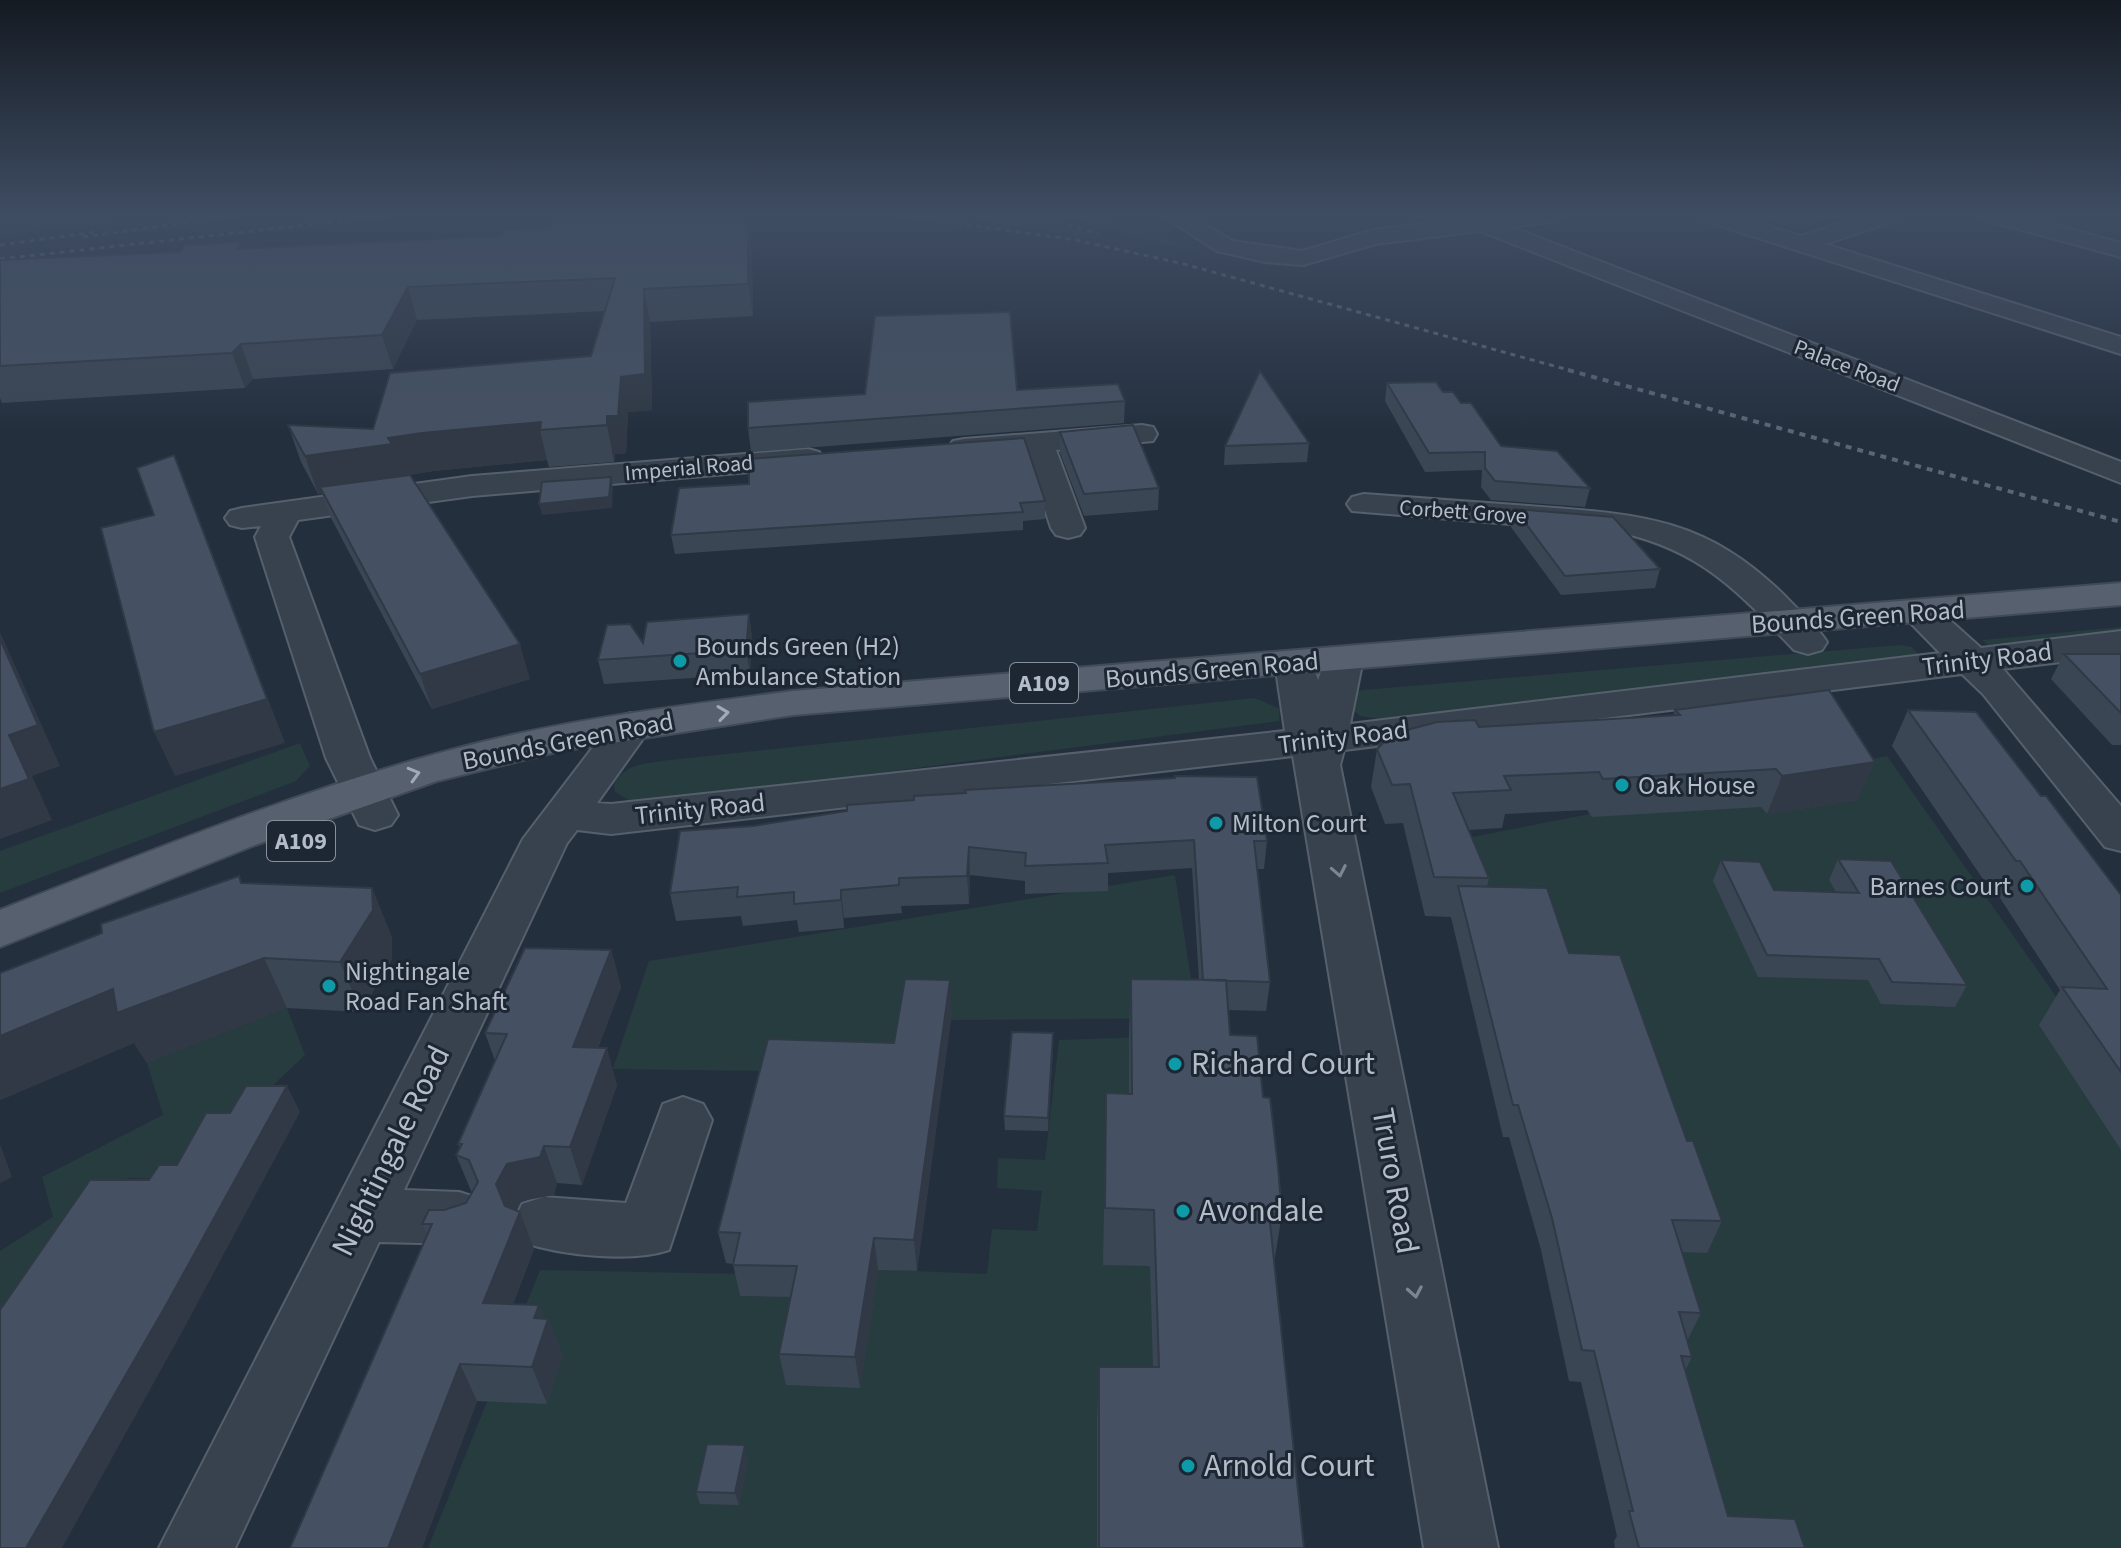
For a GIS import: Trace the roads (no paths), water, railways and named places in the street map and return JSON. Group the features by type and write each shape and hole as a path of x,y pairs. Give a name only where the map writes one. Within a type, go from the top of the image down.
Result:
{"main road":[{"name":"Bounds Green Road","path":"1945,636 2121,594"},
{"name":"Bounds Green Road","path":"0,929 187,854 369,803 621,741 793,703 1318,673 1798,632 1945,636 2121,617"},
{"name":"Bounds Green Road","path":"0,956 203,875 369,803"}],"street":[{"name":"Palace Road","path":"1646,287 2121,473"},
{"path":"1933,287 2121,346"},
{"path":"930,450 1142,434"},
{"path":"1038,443 1068,528"},
{"name":"Imperial Road","path":"242,518 472,486 838,456"},
{"name":"Corbett Grove","path":"1364,504 1622,523 1659,530 1720,556 1798,632"},
{"path":"285,513 272,537 369,803"},
{"path":"1945,636 1997,685 2121,836"},
{"name":"Trinity Road","path":"565,814 611,819 1322,741 1945,636 2121,643"},
{"name":"Truro Road","path":"1318,673 1322,741 1461,1548"},
{"name":"Nightingale Road","path":"196,1548 546,839 621,741"},
{"path":"544,1223 647,1231 683,1120"},
{"path":"361,1215 459,1218"}],"railway":[{"path":"1268,287 1576,372"},
{"path":"1568,370 2121,522"}],"place":[{"name":"Bounds Green (H2) Ambulance Station","path":"680,661"},
{"name":"Oak House","path":"1622,785"},
{"name":"Milton Court","path":"1216,823"},
{"name":"Barnes Court","path":"2027,886"},
{"name":"Nightingale Road Fan Shaft","path":"329,986"},
{"name":"Richard Court","path":"1175,1064"},
{"name":"Avondale","path":"1183,1211"},
{"name":"Arnold Court","path":"1188,1466"}]}
